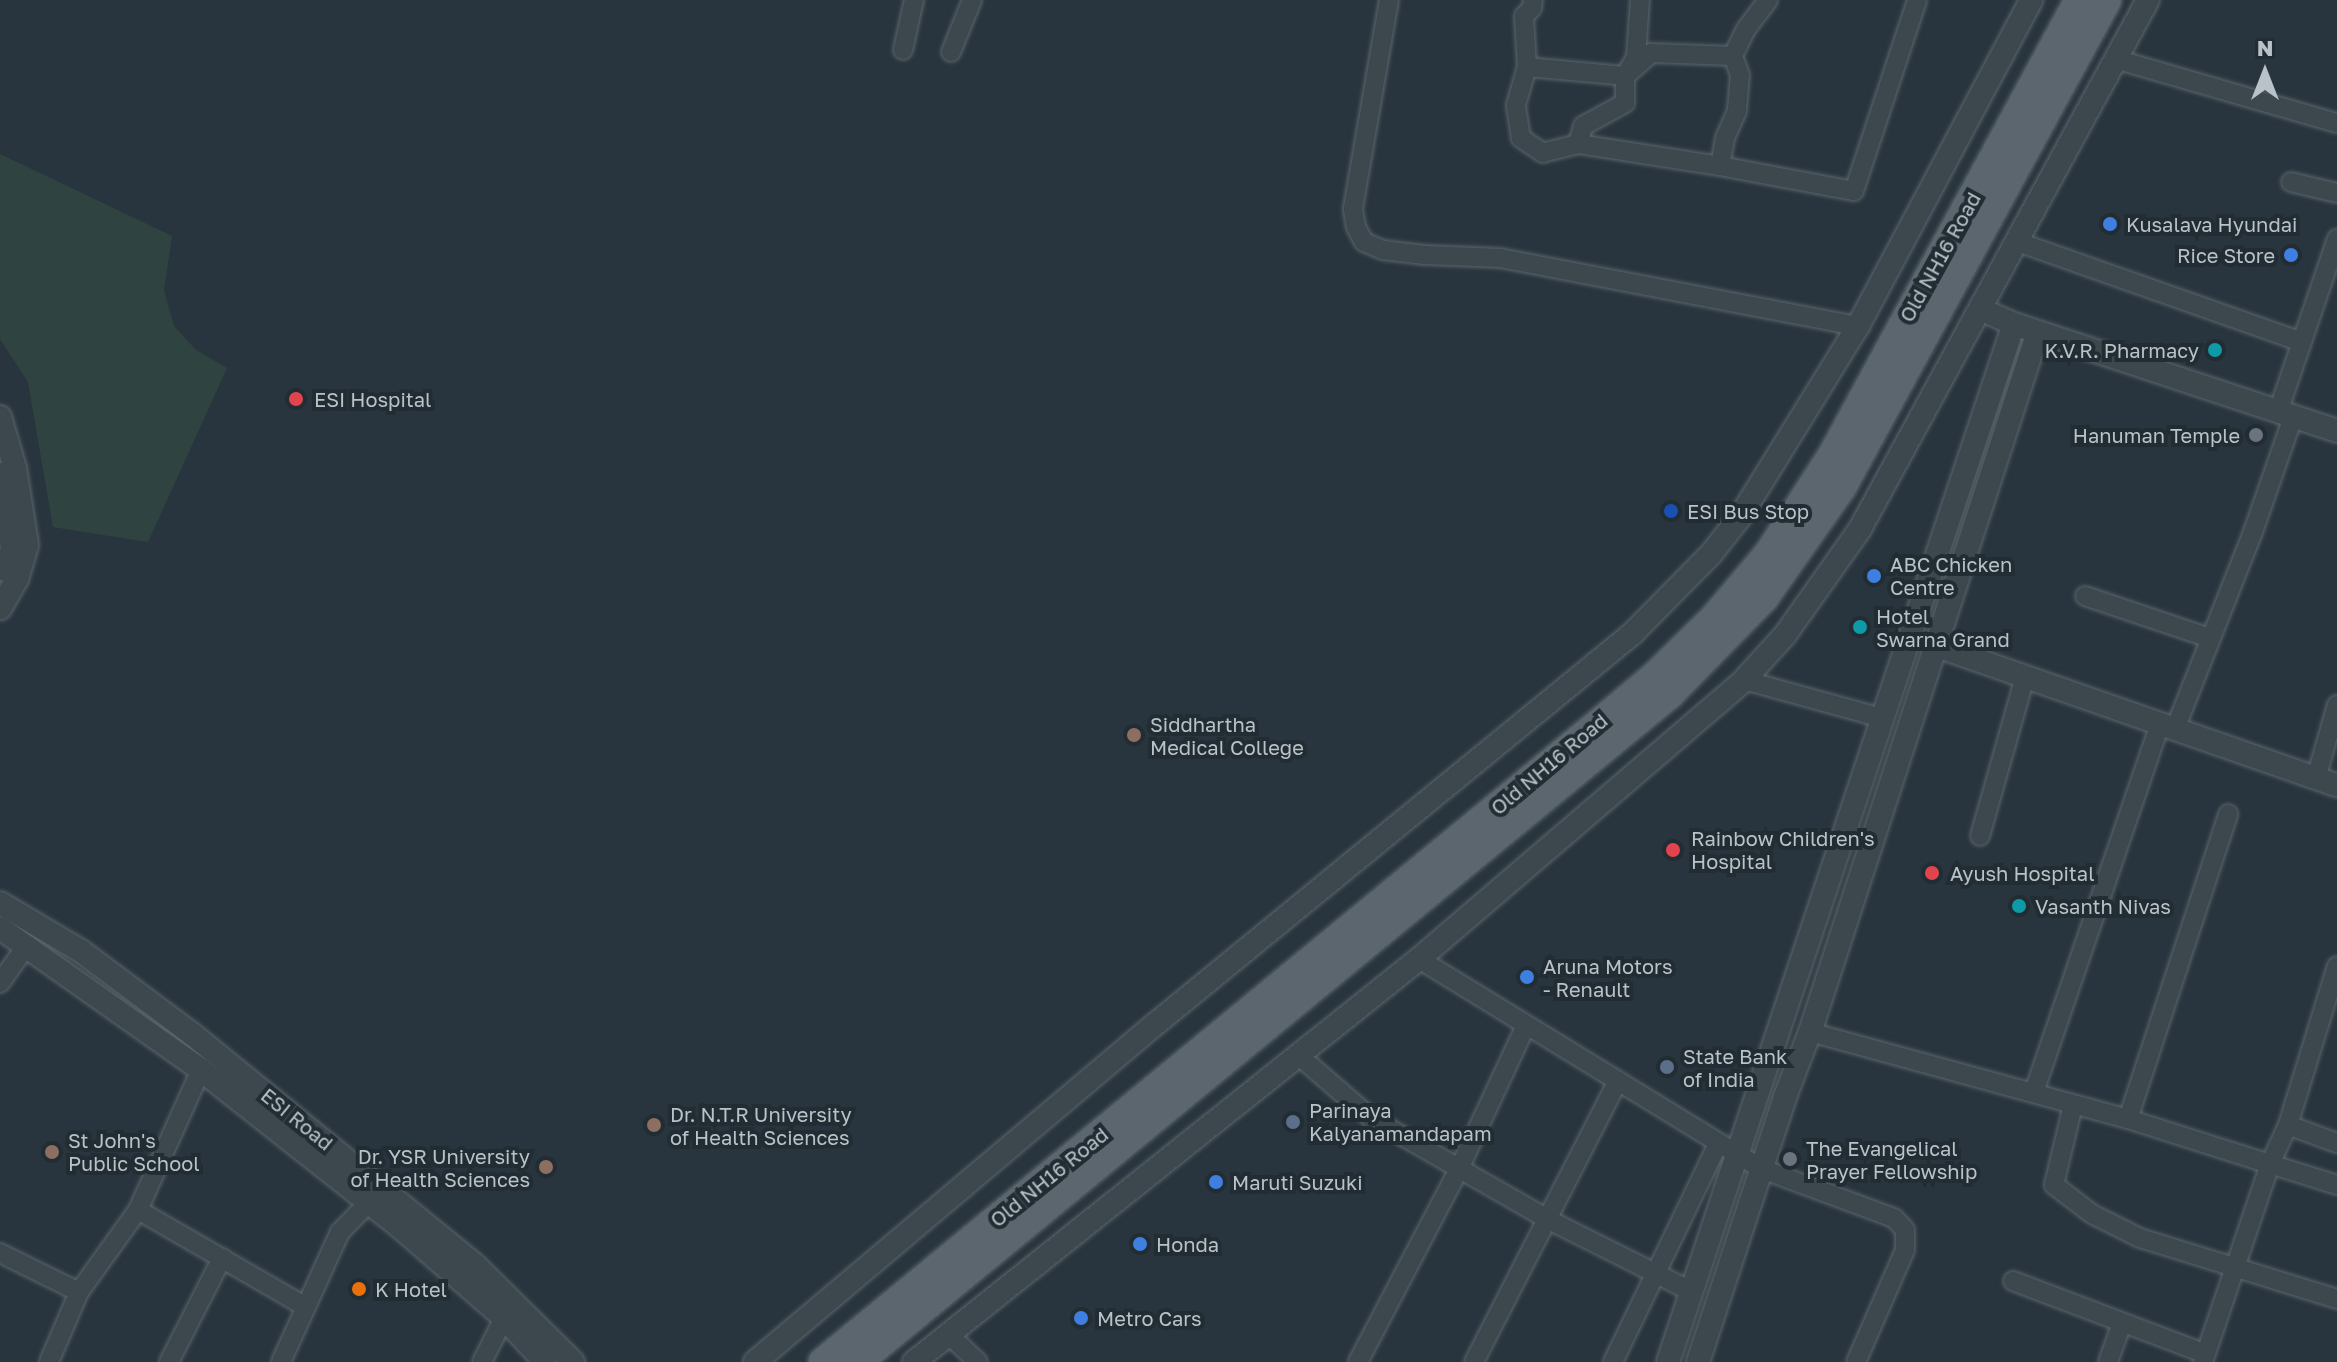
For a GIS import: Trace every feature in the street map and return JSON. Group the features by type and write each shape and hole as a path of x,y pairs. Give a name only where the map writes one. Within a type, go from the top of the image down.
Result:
{"main road":[{"name":"Old NH16 Road","path":"823,1362 1593,728 1655,676 1715,617 1769,553 1833,454 2079,0"},
{"name":"Old NH16 Road","path":"858,1362 1605,749 1680,685 1764,598 1842,487 2107,0"}],"street":[{"path":"903,50 914,0"},
{"path":"951,52 972,0"},
{"path":"1389,0 1353,209 1356,227 1364,242 1383,250 1425,255 1500,258 1858,326"},
{"path":"1533,0 1532,8 1524,16 1527,67 1516,105 1521,138 1543,153 1578,144 1854,191 1917,2"},
{"path":"1578,144 1583,126 1625,103 1625,76 1636,57 1640,0"},
{"path":"1720,166 1725,138 1737,111 1740,75 1733,56 1746,29 1768,0"},
{"path":"755,1362 1143,1034 1632,634 1711,554 1740,517 1858,326 2031,0"},
{"path":"914,1362 1419,959 1744,680 1802,614 1860,529 2148,0"},
{"path":"1527,67 1625,76 1651,53 1733,56"},
{"path":"2115,59 2337,123"},
{"path":"2291,182 2337,193"},
{"path":"2034,1092 2167,726 2210,638 2253,532 2286,414 2302,342 2337,239"},
{"path":"2015,241 2302,342"},
{"path":"1980,309 2014,324 2337,431"},
{"path":"1668,1362 1691,1291 1728,1150 1879,727 2014,324"},
{"path":"1698,1362 1810,1032 2038,332"},
{"path":"0,417 15,468 27,545 17,579 0,609"},
{"path":"0,474 12,548 0,582"},
{"path":"2085,596 2210,638"},
{"path":"1934,645 2326,782 2337,705"},
{"path":"1980,836 2025,677"},
{"path":"1744,680 1879,727 1902,746"},
{"path":"2128,1119 2228,814"},
{"name":"ESI Road","path":"0,903 81,951 192,1034 376,1195 504,1318 545,1362"},
{"name":"ESI Road","path":"0,928 475,1265 573,1362"},
{"path":"0,983 27,945"},
{"path":"1419,959 1762,1169 1894,1218 1905,1230 1905,1250 1856,1362"},
{"path":"2013,1281 2204,1358 2270,1164 2329,1026 2337,966"},
{"path":"1358,1362 1459,1169 1526,1025"},
{"path":"1810,1032 2128,1119 2337,1185"},
{"path":"1297,1054 1371,1118 1547,1219 1691,1291"},
{"path":"49,1362 79,1292 138,1210 201,1070"},
{"path":"1474,1362 1618,1081"},
{"path":"2073,1105 2054,1185 2092,1214 2140,1238 2337,1299"},
{"path":"2288,1125 2337,1143"},
{"path":"1613,1362 1656,1276 1728,1150"},
{"path":"281,1362 340,1232 376,1195"},
{"path":"138,1210 304,1306"},
{"path":"0,1255 79,1292"},
{"path":"169,1362 222,1258"},
{"path":"482,1362 504,1318"},
{"path":"2108,1362 2122,1323"},
{"path":"947,1333 978,1362"}],"green space":[{"path":"0,154 172,236 164,290 174,326 196,350 227,368 148,542 53,527 28,382 0,339"}],"place":[{"name":"Kusalava Hyundai","path":"2110,224"},
{"name":"Rice Store","path":"2291,255"},
{"name":"K.V.R. Pharmacy","path":"2215,350"},
{"name":"ESI Hospital","path":"296,399"},
{"name":"Hanuman Temple","path":"2256,435"},
{"name":"ESI Bus Stop","path":"1671,511"},
{"name":"ABC Chicken Centre","path":"1874,576"},
{"name":"Hotel Swarna Grand","path":"1860,627"},
{"name":"Siddhartha Medical College","path":"1134,735"},
{"name":"Rainbow Children's Hospital","path":"1673,850"},
{"name":"Ayush Hospital","path":"1932,873"},
{"name":"Vasanth Nivas","path":"2019,906"},
{"name":"Aruna Motors - Renault","path":"1527,977"},
{"name":"State Bank of India","path":"1667,1067"},
{"name":"Parinaya Kalyanamandapam","path":"1293,1122"},
{"name":"Dr. N.T.R University of Health Sciences","path":"654,1125"},
{"name":"St John's Public School","path":"52,1152"},
{"name":"The Evangelical Prayer Fellowship","path":"1790,1159"},
{"name":"Dr. YSR University of Health Sciences","path":"546,1167"},
{"name":"Maruti Suzuki","path":"1216,1182"},
{"name":"Honda","path":"1140,1244"},
{"name":"K Hotel","path":"359,1289"},
{"name":"Metro Cars","path":"1081,1318"}]}
